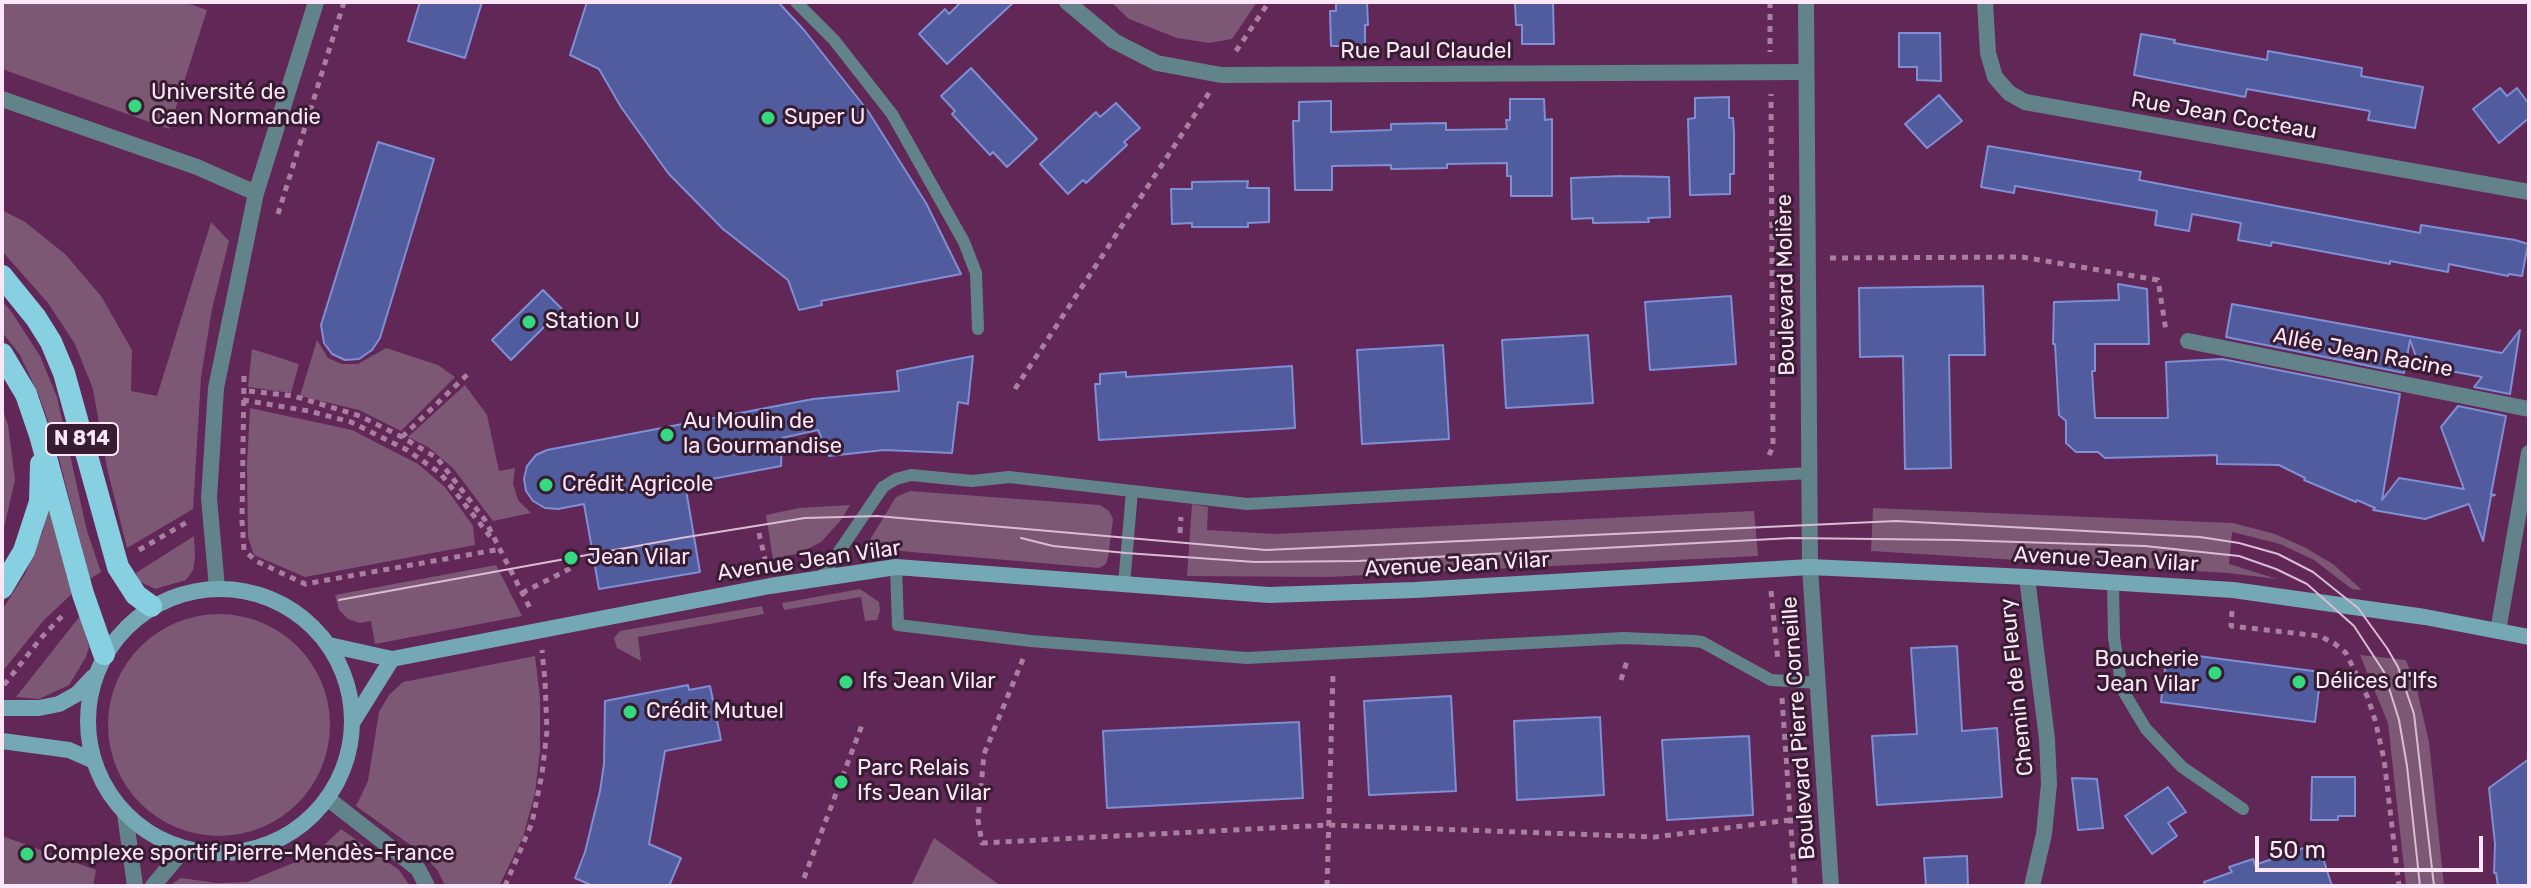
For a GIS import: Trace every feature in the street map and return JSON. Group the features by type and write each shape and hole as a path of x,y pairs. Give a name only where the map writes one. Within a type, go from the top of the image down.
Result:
{"highway":[{"name":"N 814","path":"2,276 51,342 64,373 118,567 136,595 151,606"},
{"name":"N 814","path":"2,354 26,394 40,435 83,594 104,654"},
{"name":"N 814","path":"2,588 24,551 40,502 40,435"}],"main road":[{"name":"Avenue Jean Vilar","path":"329,645 392,659 770,586 896,567 1269,595 1431,590 1810,567 2233,590 2425,617 2529,637"},
{"path":"217,588 248,591 278,601 305,619 329,645 342,669 350,696 352,723 349,750 327,798 298,827 263,846 237,853 184,849 154,837 125,814 112,798 94,761 87,733 88,704 95,676 104,654 125,627 151,606 183,593 217,588"},
{"path":"352,723 392,659"},
{"path":"2,708 39,708 59,704 77,694 95,676"},
{"path":"2,741 69,750 94,761"}],"street":[{"path":"217,588 209,498 216,388 256,193 316,2"},
{"name":"Rue Paul Claudel","path":"1067,2 1114,41 1157,63 1221,75 1806,72"},
{"name":"Boulevard Molière","path":"1806,2 1810,567"},
{"name":"Rue Jean Cocteau","path":"1985,2 1988,53 1995,77 2009,93 2025,102 2529,192"},
{"path":"2,99 197,167 256,193"},
{"name":"Allée Jean Racine","path":"2188,341 2529,409"},
{"path":"2498,631 2529,453"},
{"name":"Boulevard Pierre Corneille","path":"1810,567 1831,886"},
{"name":"Chemin de Fleury","path":"2027,577 2047,739 2049,784 2044,834 2032,886"},
{"path":"327,798 418,869 427,886"},
{"path":"125,814 135,886"},
{"path":"153,886 184,849"}],"lane":[{"path":"796,2 834,40 892,114 964,242 976,273 978,329"},
{"path":"821,578 883,487 911,475 972,481 1009,477 1247,504 1810,473"},
{"path":"1124,585 1132,491"},
{"path":"896,567 898,625 1031,641 1247,658 1624,638 1702,642 1771,680 1819,683"},
{"path":"2113,582 2114,637 2122,689 2146,729 2182,767 2243,809"}],"path":[{"path":"276,221 344,2"},
{"path":"1229,62 1269,2"},
{"path":"1764,463 1773,447 1770,2"},
{"path":"1015,389 1211,91"},
{"path":"1808,258 2022,257 2158,280 2167,334 2188,341"},
{"path":"402,437 470,372"},
{"path":"501,549 305,584 256,561 244,550 241,483 243,400 246,391 294,396 360,416 437,458 479,512 501,549 533,615"},
{"path":"243,400 351,422 407,450 440,473 501,549"},
{"path":"130,555 190,521"},
{"path":"759,533 765,559"},
{"path":"522,593 573,567"},
{"path":"2233,590 2231,626 2320,636 2346,653 2375,720 2384,759 2399,886"},
{"name":"Boulevard Pierre Corneille","path":"1772,597 1795,886"},
{"path":"2,689 41,638 69,609"},
{"path":"1031,641 984,754 978,820 982,843 1329,825 1655,837 1827,814"},
{"path":"1327,886 1334,652"},
{"path":"505,886 532,823 542,774 547,731 543,661"},
{"path":"804,878 862,725"}],"shaded area":[{"path":"2,2 184,2 207,10 169,129 2,69"},
{"path":"1111,2 1257,2 1232,39 1209,43 1177,38 1129,19"},
{"path":"2,210 25,222 65,254 101,296 132,350 131,391 157,396 211,222 229,241 212,309 201,377 193,509 127,548 107,468 93,389 75,344 48,303 2,251"},
{"path":"2,301 40,356 57,397 87,531 101,572 90,579 54,439 40,398 20,355 2,332"},
{"path":"317,340 328,358 342,364 358,364 386,348 438,365 455,377 401,431 359,410 300,396"},
{"path":"252,349 299,364 291,393 248,387"},
{"path":"465,385 487,415 499,471 515,468 513,483 518,500 531,513 493,521 453,468 428,447 408,437"},
{"path":"2,407 8,425 15,480 2,536"},
{"path":"250,408 352,430 418,464 445,487 473,526 475,545 305,577 254,555 248,537"},
{"path":"910,491 1100,505 1109,511 1113,519 1106,564 1099,568 865,548 896,497"},
{"path":"49,492 75,591 44,620 2,672 2,610 25,574 43,531"},
{"path":"1192,504 1208,507 1207,530 1275,534 1754,511 1758,556 1327,577 1187,576"},
{"path":"850,505 821,542 800,553 773,559 766,515 799,508"},
{"path":"1873,508 2233,523 2275,534 2306,548 2333,564 2362,590 2352,589 2314,560 2280,544 2232,532 2229,564 2277,579 2228,573 1871,551"},
{"path":"194,536 193,570 186,580 155,589 139,581 136,573"},
{"path":"496,565 522,616 375,644 371,621 360,623 348,619 339,610 335,595"},
{"path":"860,589 879,602 877,620 865,621 861,597 784,610 782,603"},
{"path":"762,606 764,614 638,637 641,661 617,648 614,638 620,631"},
{"path":"219,614 241,616 261,623 281,633 297,647 311,663 321,683 328,703 328,747 321,767 311,787 297,803 281,817 261,827 241,834 219,836 197,834 177,827 157,817 141,803 127,787 117,767 110,747 108,725 110,703 117,683 127,663 141,647 157,633 177,623 197,616"},
{"path":"80,616 89,647 69,685 39,699 16,697"},
{"path":"2360,655 2406,660 2417,690 2429,742 2444,886 2406,886 2388,723"},
{"path":"535,656 540,698 540,751 535,793 523,837 499,886 445,886 438,871 423,854 356,806 368,781 379,712 389,695 403,682"},
{"path":"341,829 399,870 410,886 169,886 181,878 217,883 247,882 315,854"},
{"name":"Complexe sportif Pierre-Mendès-France","path":"2,836 96,870 93,886 2,886"},
{"path":"934,838 1001,886 911,886"}],"building":[{"path":"420,2 482,2 465,58 408,41"},
{"path":"587,2 778,2 868,111 926,203 961,274 821,301 822,305 799,310 788,280 723,229 668,173 621,107 599,69 570,55"},
{"path":"961,2 1014,2 947,64 919,34 945,9 949,14"},
{"path":"1336,2 1367,2 1365,46 1331,46 1330,11 1336,11"},
{"path":"1515,2 1553,2 1554,44 1522,44 1522,25 1516,25"},
{"path":"1899,33 1940,33 1941,81 1917,80 1917,67 1899,67"},
{"path":"2141,34 2267,60 2268,51 2362,68 2361,76 2423,87 2415,128 2368,120 2370,111 2247,89 2245,97 2134,75"},
{"path":"971,68 1037,139 1007,167 993,152 990,155 952,114 955,111 941,96"},
{"path":"2500,88 2507,96 2517,88 2529,104 2529,118 2499,143 2473,109"},
{"path":"1939,95 1962,121 1927,148 1905,124"},
{"path":"1729,97 1729,118 1733,118 1734,132 1734,174 1730,174 1730,194 1690,195 1688,119 1695,118 1695,98"},
{"path":"1510,99 1544,99 1545,120 1552,119 1552,196 1511,196 1511,176 1507,176 1507,163 1391,169 1391,165 1332,166 1332,190 1295,190 1293,121 1299,121 1299,102 1331,101 1331,132 1391,130 1391,124 1446,123 1446,130 1507,129"},
{"path":"1116,103 1140,128 1124,142 1127,145 1086,183 1083,180 1068,194 1040,164 1096,112 1100,117"},
{"path":"378,142 434,159 380,338 372,350 359,359 345,360 332,354 324,343 321,325"},
{"path":"1988,146 2141,172 2139,180 2420,233 2421,225 2515,240 2528,244 2522,276 2449,264 2448,272 2272,242 2271,246 2238,240 2241,223 2192,214 2189,231 2155,225 2157,211 2015,186 2014,193 1981,187"},
{"path":"1669,177 1670,217 1648,218 1649,222 1593,223 1593,218 1572,219 1571,178"},
{"path":"1248,181 1247,188 1269,188 1269,222 1248,223 1248,227 1172,224 1171,189 1192,189 1192,182"},
{"path":"2118,284 2147,289 2149,344 2095,344 2095,371 2092,371 2095,418 2168,418 2166,362 2222,359 2400,394 2382,500 2399,478 2464,489 2441,427 2458,406 2506,416 2491,494 2495,495 2491,496 2483,541 2469,504 2425,519 2373,510 2375,508 2304,480 2279,465 2217,464 2217,455 2105,458 2098,452 2076,452 2066,443 2066,421 2059,415 2053,344 2054,302 2119,300"},
{"path":"1983,286 1985,355 1949,355 1951,468 1905,469 1903,356 1860,357 1859,288"},
{"name":"Station U","path":"543,290 562,309 511,360 492,340"},
{"path":"1731,296 1736,364 1650,370 1645,302"},
{"path":"2232,304 2502,353 2520,330 2510,394 2474,387 2482,377 2419,365 2410,340 2404,373 2226,337"},
{"path":"1588,335 1593,403 1506,408 1502,340"},
{"path":"1443,345 1449,439 1362,444 1357,350"},
{"path":"973,356 968,404 958,402 952,453 884,450 829,456 818,430 782,438 781,466 685,484 700,572 599,589 584,504 545,508 533,501 526,491 524,479 527,466 536,455 547,450 813,399 899,391 897,371"},
{"path":"1292,366 1295,428 1099,440 1095,384 1100,384 1100,374 1126,372 1126,377"},
{"path":"1957,646 1962,731 1997,728 2002,797 1877,805 1872,736 1917,734 1911,648"},
{"path":"2167,652 2321,672 2315,722 2161,702"},
{"path":"688,685 689,690 710,686 721,740 665,751 649,844 681,858 669,886 593,886 575,878 585,852 600,791 604,764 605,701"},
{"path":"1451,696 1456,791 1369,795 1364,701"},
{"path":"1600,717 1604,795 1517,800 1514,721"},
{"path":"1299,722 1303,798 1107,808 1103,731"},
{"path":"1749,736 1753,815 1667,820 1662,740"},
{"path":"2529,759 2529,886 2498,886 2494,873 2495,844 2489,788"},
{"path":"2312,777 2355,777 2355,816 2338,816 2338,820 2311,820"},
{"path":"2072,778 2097,779 2103,828 2078,830"},
{"path":"2168,787 2186,812 2168,823 2177,836 2152,854 2125,816"},
{"path":"2318,843 2332,886 2205,886 2204,882 2232,872 2229,867 2253,859 2255,865"},
{"path":"1967,856 1968,886 1926,886 1924,858"}],"tram line":[{"path":"339,600 805,518 877,516 1266,550 1896,521 2200,537 2239,543 2278,554 2313,572 2358,608 2387,648 2398,667 2414,714 2434,886"},
{"path":"1021,538 1053,546 1255,562 1358,561 1792,538 2145,546 2239,556 2307,584 2354,626 2384,672 2399,720 2407,766 2420,886"}],"place":[{"name":"Université de Caen Normandie","path":"135,106"},
{"name":"Super U","path":"768,118"},
{"name":"Station U","path":"529,322"},
{"name":"Au Moulin de la Gourmandise","path":"667,435"},
{"name":"Crédit Agricole","path":"546,485"},
{"name":"Jean Vilar","path":"571,558"},
{"name":"Boucherie Jean Vilar","path":"2215,673"},
{"name":"Ifs Jean Vilar","path":"846,682"},
{"name":"Délices d'Ifs","path":"2299,682"},
{"name":"Crédit Mutuel","path":"630,712"},
{"name":"Parc Relais Ifs Jean Vilar","path":"841,782"},
{"name":"Complexe sportif Pierre-Mendès-France","path":"27,854"}]}
